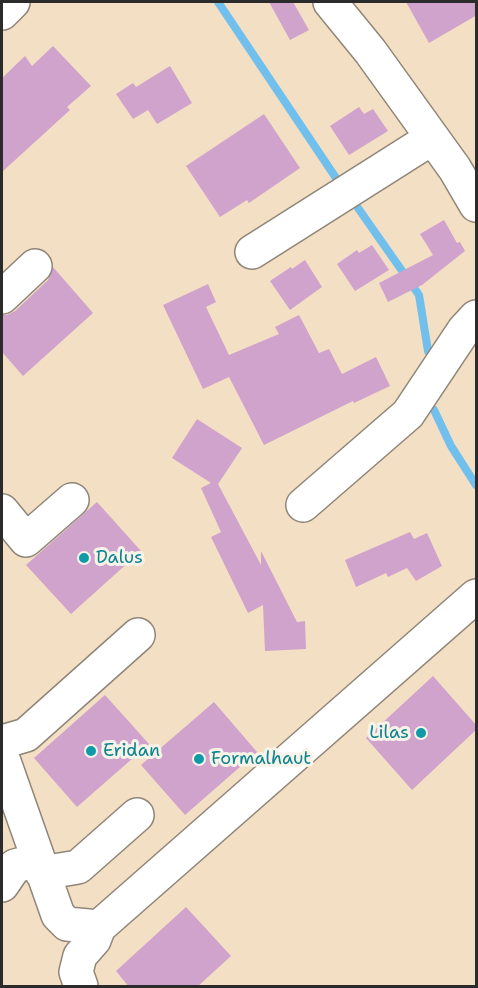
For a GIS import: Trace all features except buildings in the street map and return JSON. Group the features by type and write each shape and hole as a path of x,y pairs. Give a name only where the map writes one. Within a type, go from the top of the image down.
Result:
{"street":[{"path":"2,13 13,2"},
{"path":"330,2 370,51 455,169 477,205"},
{"path":"252,252 432,138"},
{"path":"2,297 35,266"},
{"path":"303,505 408,414 464,330 477,317"},
{"path":"2,511 26,540 72,501"},
{"path":"81,987 76,972 80,956 94,940 99,927 477,597"},
{"path":"2,742 26,735 138,634"},
{"path":"2,756 58,915 67,924 99,927"},
{"path":"2,885 15,866 78,867 137,815"}],"waterway":[{"path":"218,2 336,178"},
{"path":"358,208 419,295 428,351"},
{"path":"434,410 451,446 476,485"}],"place":[{"name":"Dalus","path":"84,558"},
{"name":"Lilas","path":"421,733"},
{"name":"Eridan","path":"91,751"},
{"name":"Formalhaut","path":"199,759"}]}
